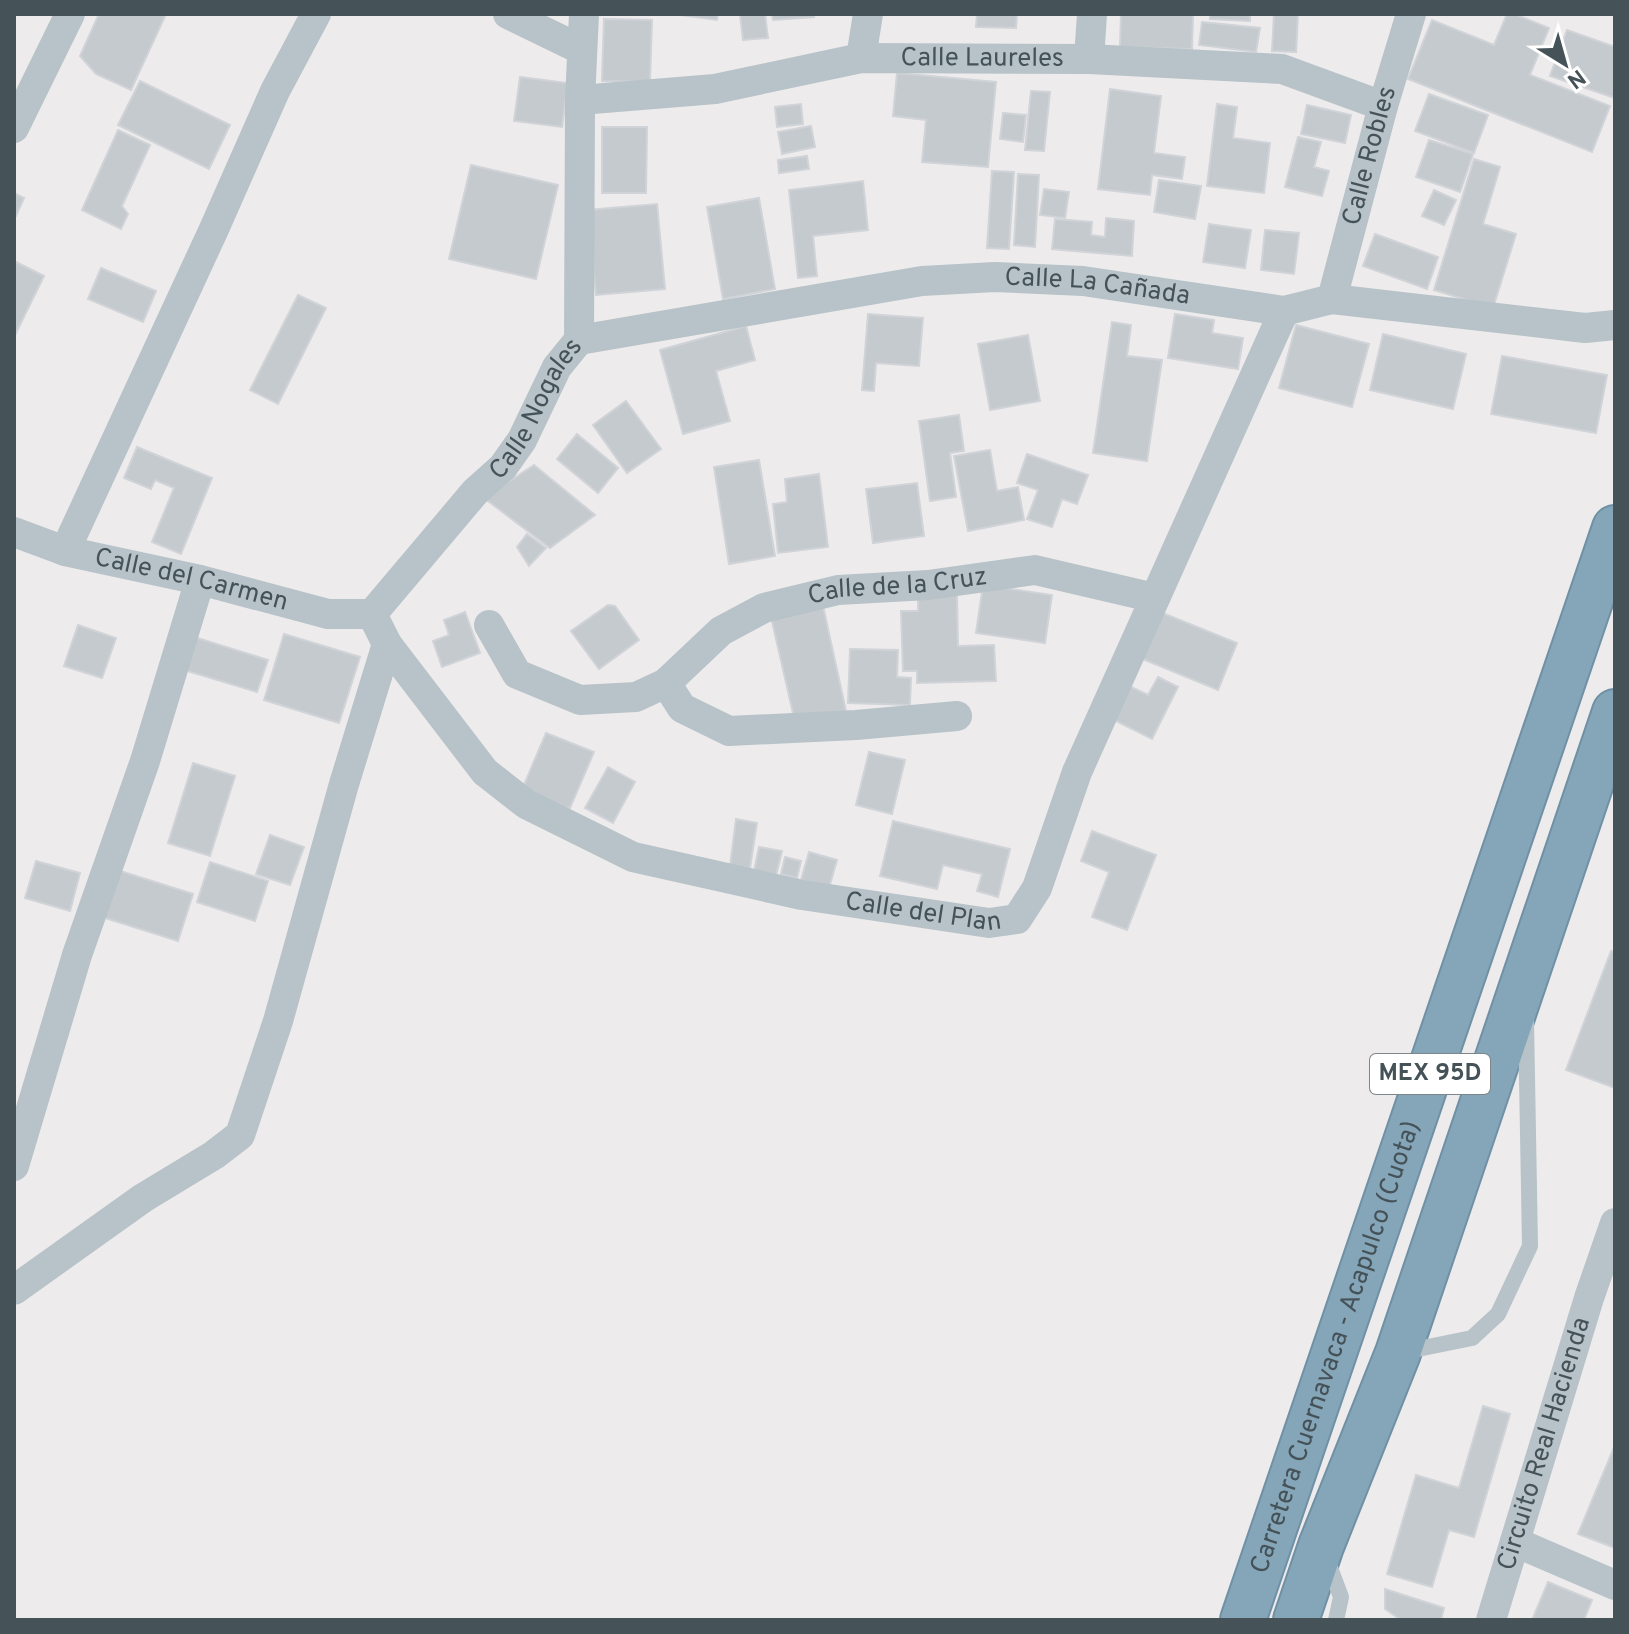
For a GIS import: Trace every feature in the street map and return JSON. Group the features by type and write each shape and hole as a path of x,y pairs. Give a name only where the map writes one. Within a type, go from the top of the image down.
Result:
{"highway":[{"name":"Carretera Cuernavaca - Acapulco (Cuota)","path":"1243,1620 1615,528"},
{"name":"Carretera Cuernavaca - Acapulco (Cuota)","path":"1296,1620 1321,1546 1398,1353 1615,712"}],"street":[{"path":"14,128 70,14"},
{"path":"65,551 275,91 316,14"},
{"path":"508,14 582,50"},
{"name":"Calle Nogales","path":"372,614 475,492 503,467 522,440 557,367 579,340 580,100 584,14"},
{"path":"861,58 868,14"},
{"path":"1089,59 1092,14"},
{"name":"Calle Robles","path":"1332,299 1383,106 1411,14"},
{"name":"Calle Laureles","path":"580,100 715,89 861,58 1089,59 1282,69 1383,106"},
{"name":"Calle La Cañada","path":"579,340 922,281 995,277 1083,281 1284,311 1332,299 1585,328 1615,325"},
{"name":"Calle del Plan","path":"372,614 387,644 485,772 526,804 633,857 802,895 989,923 1017,919 1037,888 1077,772 1284,311"},
{"name":"Calle del Carmen","path":"14,532 65,551 200,580 328,614 372,614"},
{"name":"Calle de la Cruz","path":"489,625 517,674 580,700 636,697 666,683 721,631 764,608 838,590 928,585 1035,570 1155,598"},
{"path":"14,1166 77,955 145,761 200,580"},
{"path":"14,1290 143,1198 214,1155 240,1135 278,1021 344,784 387,644"},
{"path":"666,683 682,708 729,731 957,716"},
{"name":"Circuito Real Hacienda","path":"1491,1620 1515,1542 1602,1304 1615,1223"},
{"path":"1515,1542 1615,1585"}],"lane":[{"path":"1398,1353 1472,1338 1498,1314 1530,1246 1526,974"},
{"path":"1321,1546 1341,1597 1336,1620"}],"building":[{"path":"99,14 166,14 131,90 96,74 80,56"},
{"path":"673,14 718,14 717,20"},
{"path":"740,14 765,14 768,38 743,40"},
{"path":"772,14 813,14 814,17 773,20"},
{"path":"977,14 1017,14 1016,28 976,27"},
{"path":"1121,14 1193,14 1192,49 1120,47"},
{"path":"1210,14 1250,14 1250,21 1210,19"},
{"path":"1274,14 1298,14 1296,52 1272,51"},
{"path":"1507,14 1549,28 1530,75 1610,106 1592,152 1408,79 1432,20 1494,45"},
{"path":"604,19 652,20 650,82 602,81"},
{"path":"1202,22 1260,28 1256,52 1199,45"},
{"path":"1567,30 1615,47 1615,98 1550,76"},
{"path":"897,73 996,82 988,167 922,162 926,120 893,116"},
{"path":"520,77 568,83 562,127 514,121"},
{"path":"140,81 230,125 209,169 118,125"},
{"path":"1110,89 1161,96 1154,153 1185,157 1182,179 1152,175 1150,195 1098,189"},
{"path":"1031,91 1050,92 1044,151 1025,150"},
{"path":"1429,94 1488,115 1474,153 1415,131"},
{"path":"801,104 803,124 777,127 775,107"},
{"path":"1217,104 1237,107 1233,138 1270,143 1264,193 1207,186"},
{"path":"1307,105 1351,115 1345,143 1301,134"},
{"path":"1003,113 1026,115 1023,142 1000,139"},
{"path":"811,126 815,147 782,154 778,132"},
{"path":"602,127 647,127 646,193 602,193"},
{"path":"118,130 150,145 122,206 128,214 121,229 82,210"},
{"path":"1298,137 1321,142 1314,167 1329,171 1322,196 1285,187"},
{"path":"1429,140 1473,154 1460,192 1416,177"},
{"path":"807,156 809,169 779,173 778,160"},
{"path":"1474,159 1500,167 1483,224 1516,234 1493,308 1434,290"},
{"path":"471,165 558,185 536,279 449,259"},
{"path":"992,171 1014,172 1009,249 987,248"},
{"path":"1018,174 1039,175 1035,247 1014,245"},
{"path":"1159,180 1201,186 1195,219 1154,212"},
{"path":"863,181 868,230 813,236 817,276 798,278 789,190"},
{"path":"1044,189 1069,192 1065,218 1040,215"},
{"path":"1434,190 1456,200 1444,225 1422,216"},
{"path":"14,193 24,198 16,216 14,216"},
{"path":"759,198 775,289 723,299 707,207"},
{"path":"657,204 665,289 596,295 588,210"},
{"path":"1106,218 1134,221 1132,256 1052,249 1055,219 1092,222 1091,235 1105,237"},
{"path":"1209,224 1251,230 1245,268 1203,262"},
{"path":"1265,230 1299,233 1294,274 1261,270"},
{"path":"1375,234 1438,257 1427,289 1363,266"},
{"path":"14,261 44,276 14,337"},
{"path":"101,268 156,291 143,322 88,299"},
{"path":"298,295 326,308 278,404 250,390"},
{"path":"868,314 923,318 919,366 876,363 874,391 862,390"},
{"path":"1175,314 1214,320 1212,333 1243,338 1238,369 1168,358"},
{"path":"1112,322 1131,325 1127,356 1162,360 1147,461 1093,453"},
{"path":"1296,325 1369,344 1352,407 1279,388"},
{"path":"746,326 755,360 716,371 730,421 683,434 660,350"},
{"path":"1383,334 1466,354 1453,409 1370,390"},
{"path":"1028,335 1040,401 990,410 978,344"},
{"path":"1502,356 1607,375 1596,433 1491,414"},
{"path":"626,401 661,449 627,473 593,425"},
{"path":"959,415 964,451 950,453 956,497 930,501 919,421"},
{"path":"577,434 618,468 598,493 557,459"},
{"path":"137,447 212,478 181,554 152,542 174,488 155,480 151,489 124,478"},
{"path":"990,450 997,491 1018,487 1024,520 968,531 954,456"},
{"path":"1027,454 1088,475 1077,504 1062,499 1052,527 1027,519 1038,490 1017,483"},
{"path":"759,460 775,556 729,564 714,467"},
{"path":"534,465 595,515 550,548 484,498"},
{"path":"819,474 828,547 778,553 773,504 787,502 785,479"},
{"path":"917,483 924,536 873,543 866,489"},
{"path":"527,534 546,548 529,566 517,547"},
{"path":"983,585 1052,595 1045,643 976,633"},
{"path":"957,595 958,646 994,645 996,681 917,683 917,671 903,671 901,611 918,611 918,596"},
{"path":"608,605 615,606 639,640 599,669 571,631"},
{"path":"823,606 846,711 795,722 771,617"},
{"path":"465,612 480,653 442,667 433,641 449,635 444,620"},
{"path":"1160,612 1237,643 1218,690 1140,658"},
{"path":"78,625 116,638 102,678 64,666"},
{"path":"284,634 360,657 339,723 264,700"},
{"path":"191,636 268,660 257,692 181,669"},
{"path":"850,649 898,650 897,677 911,678 910,705 848,703"},
{"path":"1158,677 1178,687 1152,739 1106,716 1123,683 1148,695"},
{"path":"546,733 594,752 570,808 557,807 521,792"},
{"path":"869,752 905,760 892,814 856,805"},
{"path":"193,763 235,776 210,856 168,843"},
{"path":"608,767 635,782 613,823 585,808"},
{"path":"736,819 757,823 750,868 730,866"},
{"path":"893,821 1010,849 998,897 977,891 982,874 943,865 937,889 880,876"},
{"path":"1092,831 1156,855 1127,930 1092,917 1109,872 1081,861"},
{"path":"270,835 304,847 290,885 256,874"},
{"path":"759,847 782,851 776,876 754,871"},
{"path":"809,852 837,860 829,888 801,880"},
{"path":"785,857 801,861 797,878 781,874"},
{"path":"36,861 80,873 70,911 25,898"},
{"path":"210,862 268,881 255,921 197,902"},
{"path":"114,869 193,894 178,941 99,916"},
{"path":"1611,951 1615,952 1615,1088 1566,1070"},
{"path":"1483,1406 1510,1414 1474,1537 1449,1530 1432,1587 1387,1574 1416,1475 1459,1488"},
{"path":"1615,1445 1615,1548 1578,1534"},
{"path":"1548,1582 1592,1600 1584,1620 1532,1620"},
{"path":"1385,1589 1444,1608 1441,1620 1401,1620 1385,1609"}]}
